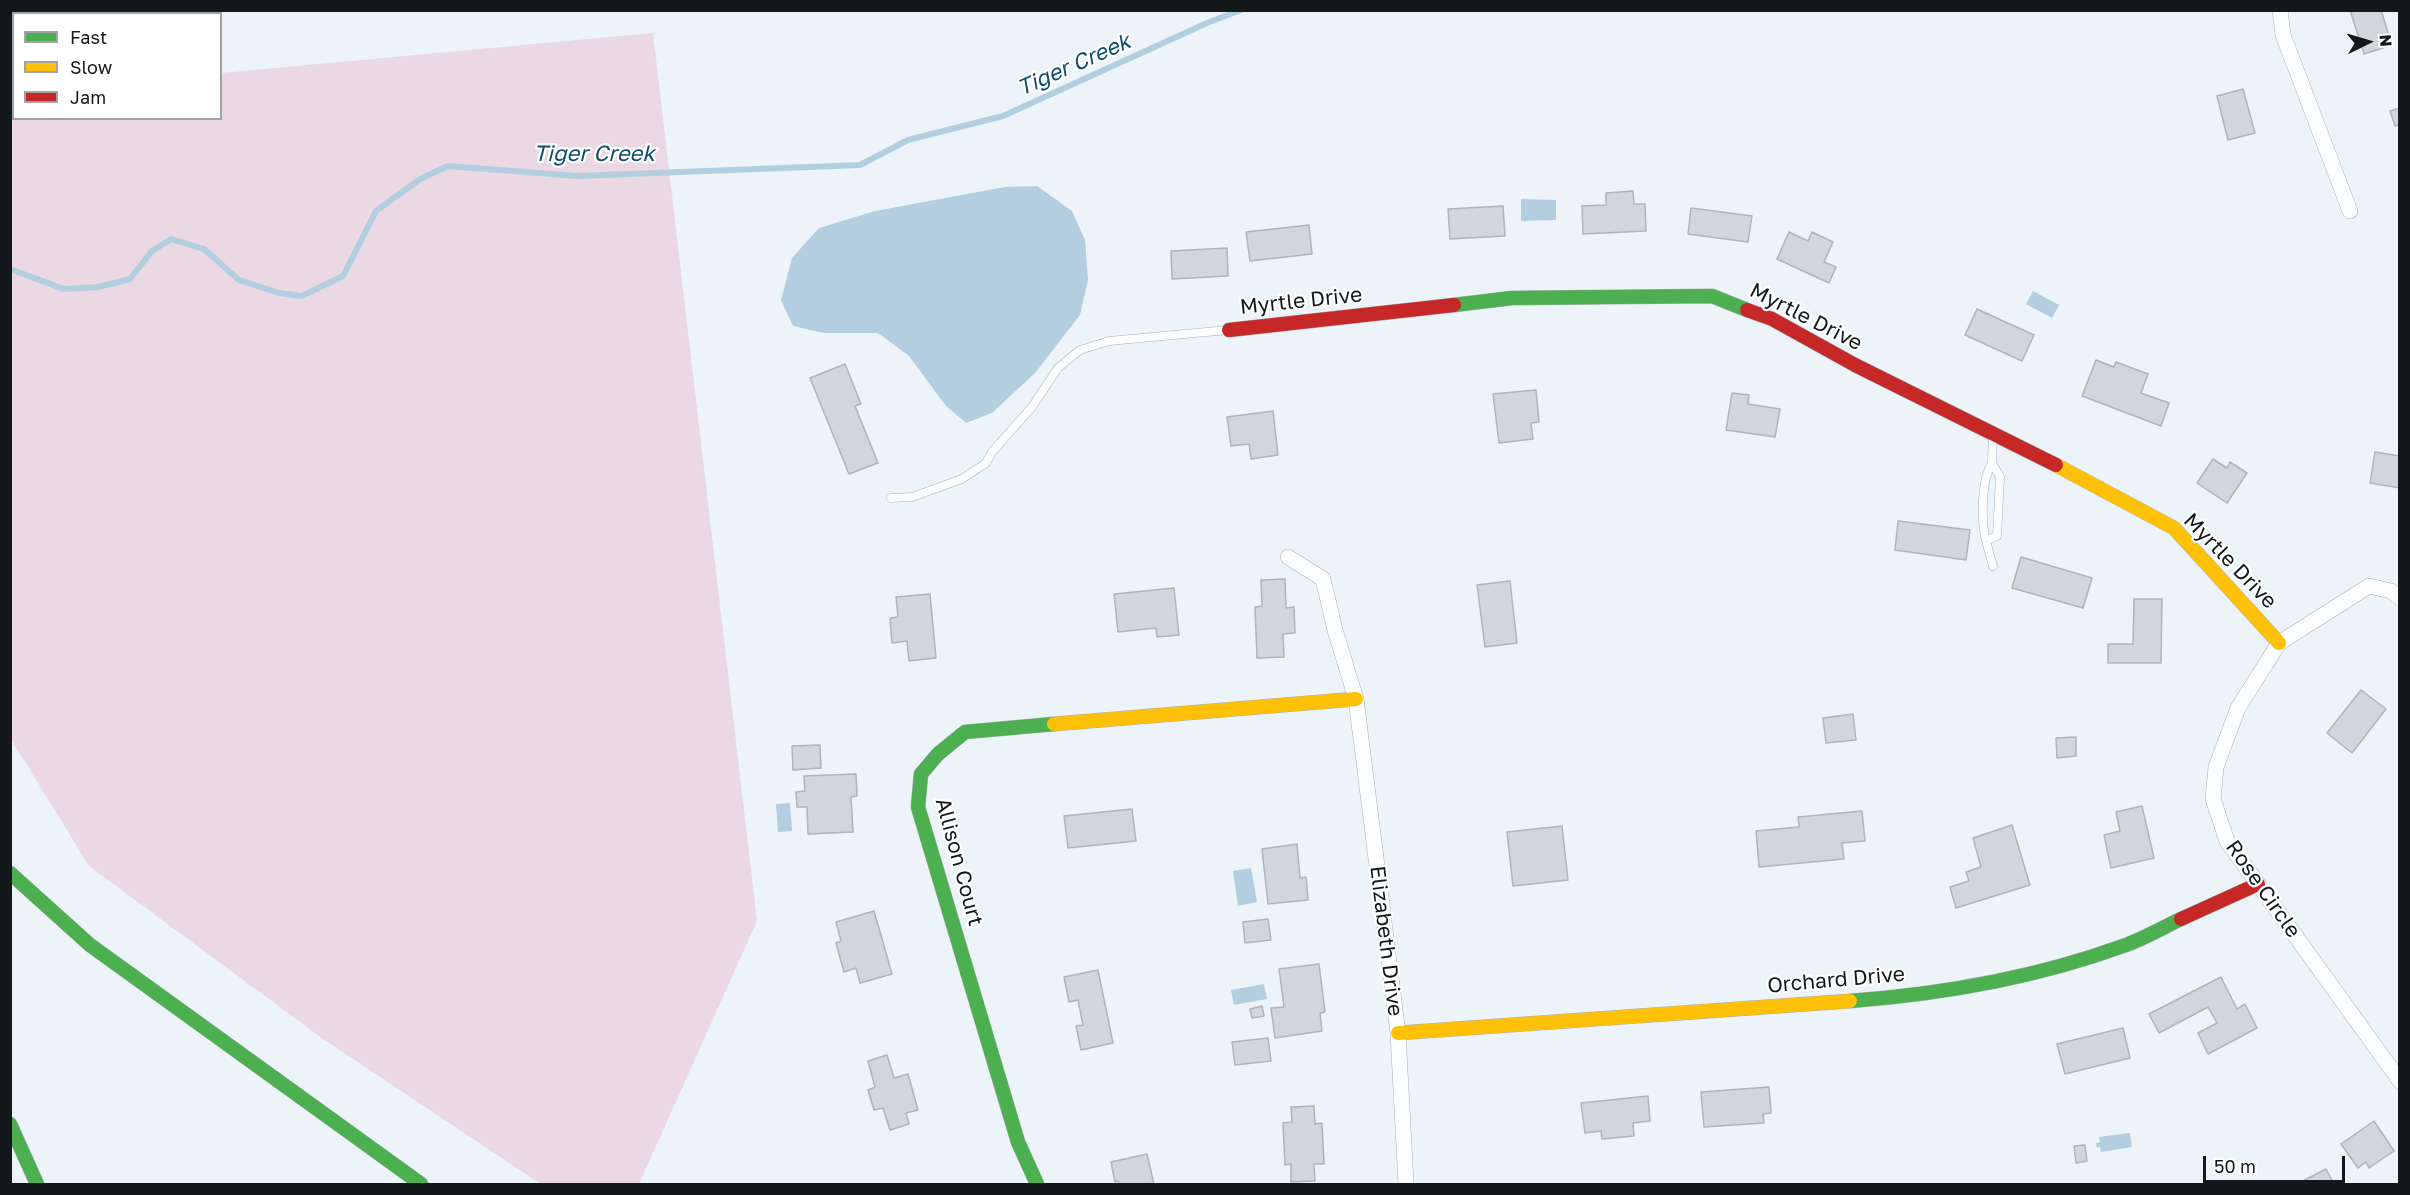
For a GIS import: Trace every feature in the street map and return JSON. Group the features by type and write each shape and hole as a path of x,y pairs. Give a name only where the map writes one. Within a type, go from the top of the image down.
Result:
{"main road":[{"name":"Myrtle Drive","path":"1229,330 1512,298 1712,296 1772,319 1854,366 2069,471 2174,528 2278,643"},
{"name":"Allison Court","path":"1037,1185 1018,1142 918,807 921,774 938,754 965,732 1356,699"},
{"path":"10,873 90,945 421,1185"},
{"name":"Orchard Drive","path":"1398,1034 1889,998 2002,982 2124,946 2258,884"},
{"path":"10,1124 37,1185"}],"street":[{"path":"2280,10 2283,35 2350,211"},
{"name":"Elizabeth Drive","path":"1287,557 1323,579 1335,630 1356,699 1398,1034 1406,1185"},
{"name":"Rose Circle","path":"2400,598 2391,591 2369,586 2278,643 2238,708 2216,767 2213,799 2227,841 2400,1081"}],"lane":[{"path":"891,498 912,497 962,479 986,463 992,452 1032,407 1058,368 1080,350 1109,341 1229,330"},
{"path":"1993,434 1992,463 1985,474 1983,530 1993,566"},
{"path":"1986,541 1996,536 2000,477 1992,463"}],"shaded area":[{"path":"653,33 757,921 639,1184 541,1184 319,1036 89,866 11,739 11,92 12,120 222,120 222,73"}],"water":[{"path":"1037,186 1072,211 1085,240 1088,280 1080,315 1035,373 992,413 966,423 946,406 909,356 878,333 824,333 793,326 781,300 792,258 819,228 875,211 1005,187"},
{"path":"1521,199 1556,200 1556,220 1521,221"},
{"path":"2033,291 2059,305 2052,318 2026,304"},
{"path":"790,803 792,831 778,832 776,804"},
{"path":"1251,868 1257,902 1238,906 1233,871"},
{"path":"1264,984 1267,999 1234,1005 1231,990"},
{"path":"2130,1133 2132,1147 2101,1152 2100,1147 2097,1148 2096,1143 2100,1142 2099,1137"}],"building":[{"path":"2350,10 2381,10 2392,45 2364,54"},
{"path":"2243,89 2255,133 2228,140 2217,96"},
{"path":"2400,108 2400,124 2395,126 2390,111"},
{"path":"1633,191 1634,204 1645,204 1646,231 1583,234 1582,206 1606,205 1606,193"},
{"path":"1503,206 1505,236 1450,239 1448,209"},
{"path":"1691,208 1752,216 1748,242 1688,234"},
{"path":"1309,225 1312,254 1250,261 1246,232"},
{"path":"1789,232 1808,241 1812,232 1833,242 1824,262 1836,267 1829,283 1777,259"},
{"path":"1227,248 1228,276 1172,279 1171,251"},
{"path":"1977,309 2034,335 2022,361 1965,335"},
{"path":"2096,360 2114,367 2116,362 2148,374 2141,393 2169,403 2161,426 2082,396"},
{"path":"845,364 861,404 855,406 878,463 849,474 810,378"},
{"path":"1536,390 1539,422 1531,423 1533,439 1499,443 1493,394"},
{"path":"1732,393 1749,395 1748,404 1780,409 1775,437 1726,430"},
{"path":"1273,411 1278,455 1251,459 1249,444 1231,446 1227,417"},
{"path":"2375,452 2400,456 2400,488 2370,483"},
{"path":"2213,459 2227,468 2230,462 2247,473 2227,503 2197,483"},
{"path":"1898,521 1970,530 1966,560 1895,550"},
{"path":"2021,557 2092,578 2083,608 2012,588"},
{"path":"1285,579 1286,608 1294,607 1295,633 1283,634 1284,657 1257,658 1255,607 1262,606 1261,580"},
{"path":"1510,581 1517,643 1485,647 1477,585"},
{"path":"1174,588 1179,635 1157,637 1156,628 1118,632 1114,594"},
{"path":"930,594 936,658 909,661 907,641 892,643 890,618 898,617 896,597"},
{"path":"2134,599 2162,599 2161,663 2108,663 2108,644 2133,644"},
{"path":"2361,690 2386,709 2352,753 2327,733"},
{"path":"1853,714 1856,740 1826,743 1823,718"},
{"path":"2076,737 2076,756 2057,758 2056,738"},
{"path":"820,745 821,768 793,770 792,746"},
{"path":"856,774 857,796 851,797 853,832 808,834 807,807 797,807 796,792 805,791 804,776"},
{"path":"2142,806 2154,858 2111,868 2104,835 2120,831 2116,812"},
{"path":"1132,809 1136,841 1068,848 1064,816"},
{"path":"1862,811 1865,841 1842,843 1844,859 1759,867 1756,831 1799,827 1798,817"},
{"path":"2012,825 2030,885 1956,908 1950,887 1969,881 1966,872 1981,867 1973,838"},
{"path":"1562,826 1568,880 1513,886 1507,832"},
{"path":"1297,844 1300,878 1306,877 1308,900 1268,904 1262,849"},
{"path":"874,911 892,974 860,983 856,968 844,972 836,943 841,941 836,922"},
{"path":"1268,919 1271,940 1245,943 1243,922"},
{"path":"1319,964 1325,1012 1320,1013 1322,1031 1275,1038 1271,1008 1284,1007 1279,969"},
{"path":"1098,970 1113,1043 1081,1050 1076,1026 1083,1025 1078,1000 1069,1002 1064,977"},
{"path":"2221,977 2237,1009 2245,1004 2257,1028 2208,1054 2198,1033 2217,1023 2208,1007 2159,1033 2149,1014"},
{"path":"1262,1006 1264,1016 1252,1018 1250,1009"},
{"path":"2123,1028 2130,1058 2065,1074 2057,1044"},
{"path":"1268,1038 1271,1061 1235,1065 1232,1042"},
{"path":"887,1055 894,1078 908,1074 918,1110 906,1113 909,1124 890,1130 883,1108 874,1110 868,1090 875,1087 868,1061"},
{"path":"1769,1087 1771,1113 1763,1114 1764,1123 1704,1127 1701,1092"},
{"path":"1648,1096 1650,1121 1633,1123 1634,1136 1602,1139 1601,1131 1585,1133 1581,1103"},
{"path":"1314,1106 1315,1124 1322,1123 1324,1164 1314,1164 1315,1181 1291,1182 1291,1164 1285,1165 1283,1123 1292,1122 1291,1107"},
{"path":"2374,1121 2394,1151 2369,1168 2366,1162 2358,1168 2341,1144"},
{"path":"2085,1145 2087,1161 2076,1163 2074,1146"},
{"path":"1147,1154 1154,1184 1115,1182 1111,1162"},
{"path":"2326,1169 2334,1184 2297,1184"}],"waterway":[{"name":"Tiger Creek","path":"10,269 64,289 98,287 130,279 152,251 171,239 204,249 239,280 279,293 302,296 343,276 376,211 420,179 448,166 578,176 860,165 908,140 1003,116 1207,23 1241,10"}],"traffic: fast":[{"path":"1454,305 1512,298 1712,296 1747,310"},
{"path":"1037,1184 1018,1142 918,807 921,774 938,754 965,732 1054,724"},
{"path":"10,873 90,945 421,1184"},
{"path":"1850,1001 1920,994 2022,976 2123,946 2181,919"},
{"path":"10,1124 37,1184"}],"traffic: slow":[{"path":"2056,465 2174,528 2279,643"},
{"path":"1054,724 1356,699"},
{"path":"1398,1033 1850,1001"}],"traffic: jam":[{"path":"1229,330 1454,305"},
{"path":"1747,310 1772,319 1855,365 2056,465"},
{"path":"2181,919 2258,884"}]}
